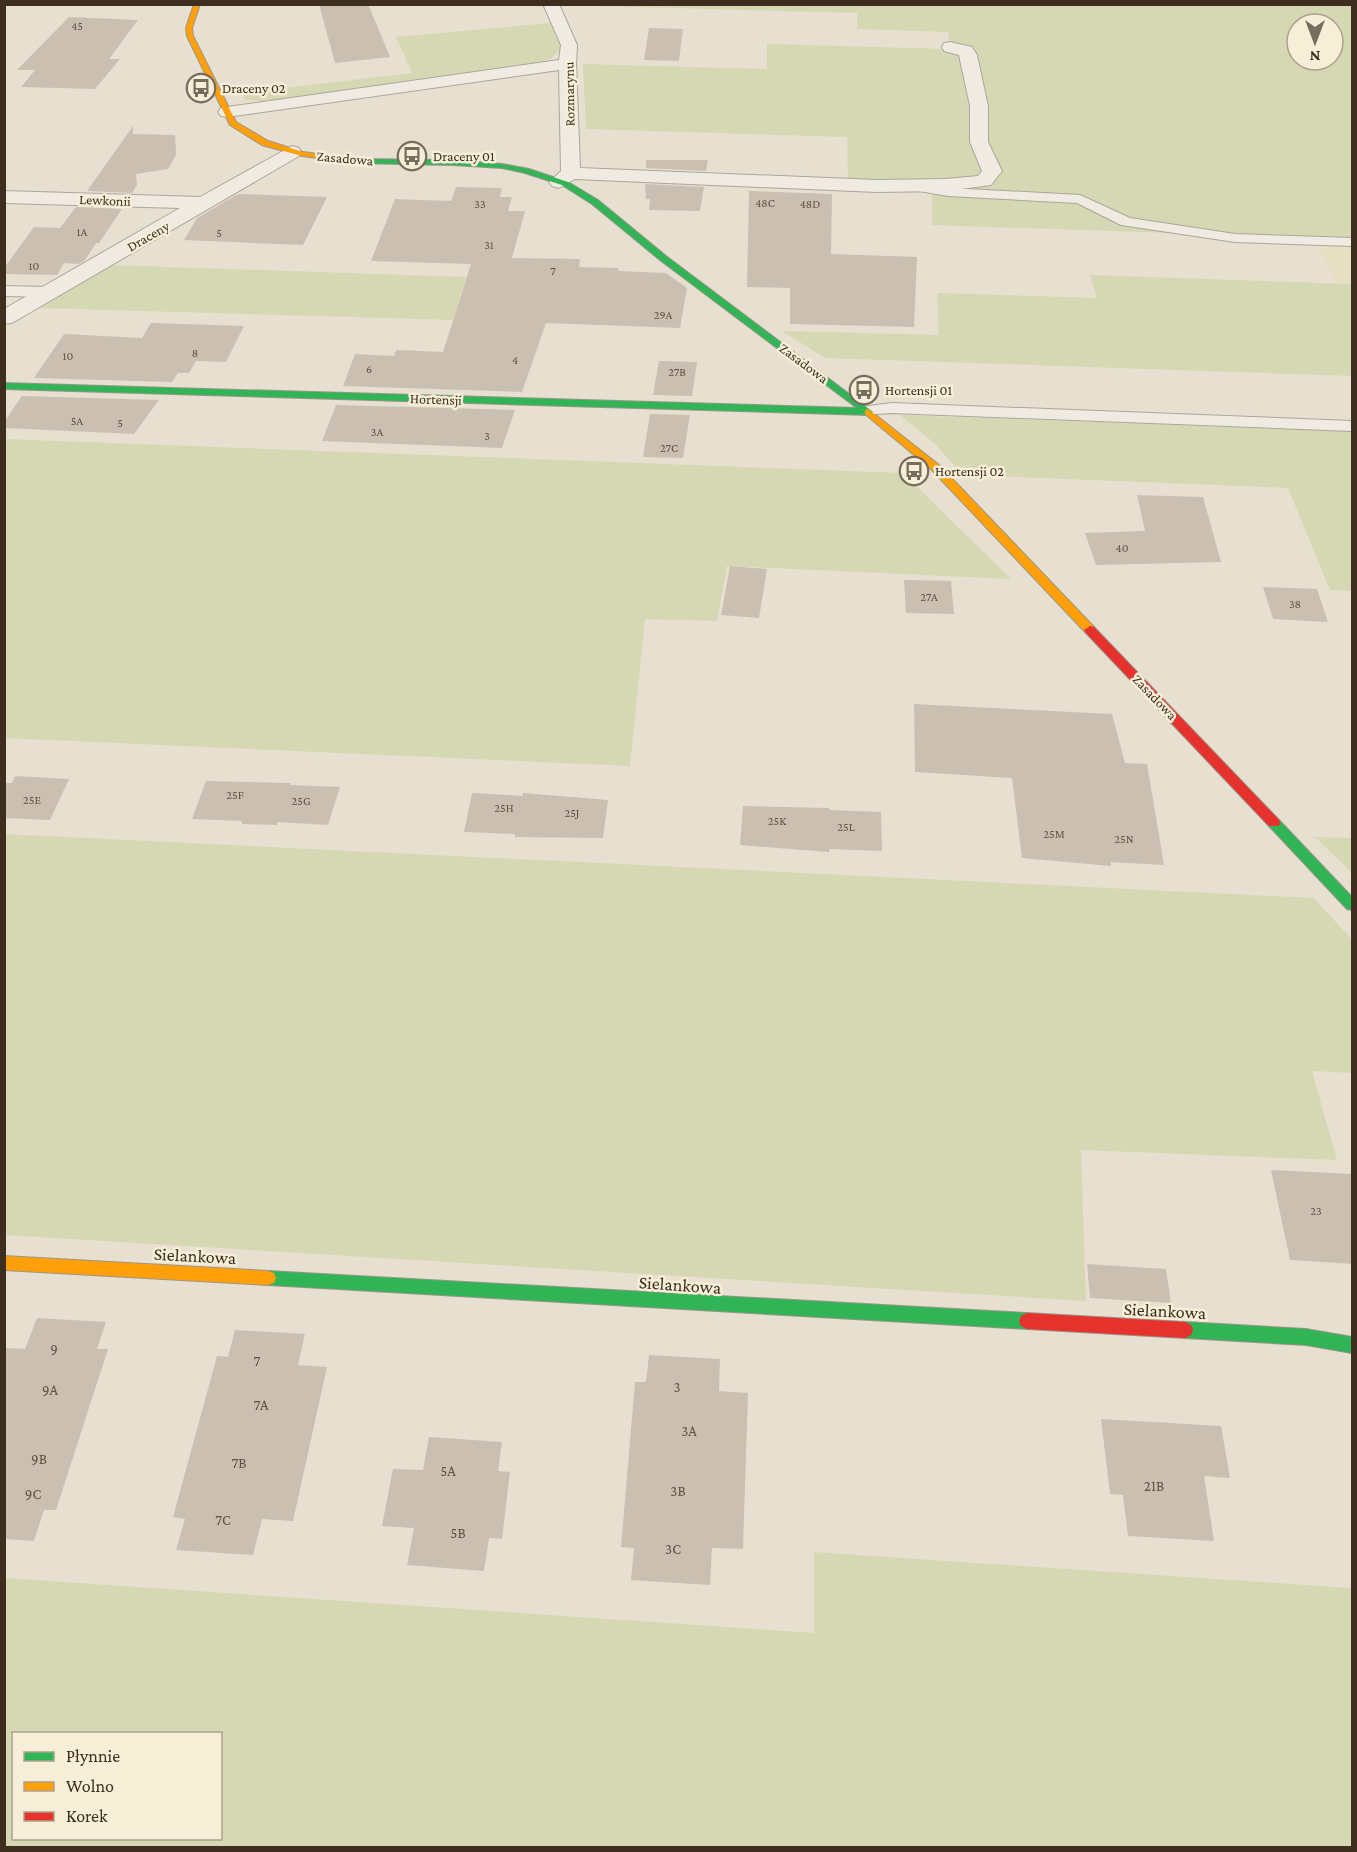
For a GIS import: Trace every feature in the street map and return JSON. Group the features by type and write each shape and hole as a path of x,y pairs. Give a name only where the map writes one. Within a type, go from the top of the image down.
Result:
{"street":[{"name":"Zasadowa","path":"197,4 189,28 190,36 233,123 245,133 264,143 292,152 357,161 507,168 565,177 644,244 867,411 935,467 1353,904"},
{"name":"Rozmarynu","path":"551,4 569,45 565,177"},
{"path":"565,177 908,185 984,181 992,171 980,142 979,106 968,55 966,51 950,47"},
{"path":"227,112 403,89 567,64"},
{"name":"Draceny","path":"4,318 292,152"},
{"name":"Lewkonii","path":"4,197 205,203"},
{"name":"Hortensji","path":"4,386 867,411"},
{"name":"Sielankowa","path":"4,1263 796,1310 1306,1337 1353,1345"}],"lane":[{"path":"908,185 948,192 1080,199 1126,222 1234,238 1353,242"},
{"path":"4,291 50,292"},
{"path":"867,411 892,408 1353,426"}],"shaded area":[{"path":"1317,245 1352,246 1352,284 1337,283"}],"green space":[{"path":"560,5 1352,5 1352,246 1317,245 1313,238 932,225 932,187 848,184 847,137 586,129 583,64 767,69 767,44 950,49 948,32 857,29 857,13"},
{"path":"550,23 561,48 552,58 527,67 266,101 245,100 242,93 412,73 396,37"},
{"path":"111,265 466,277 453,320 37,308"},
{"path":"1090,275 1352,284 1352,376 825,358 782,331 939,335 937,293 1097,298"},
{"path":"900,415 1352,431 1352,591 1330,590 1288,488 963,475 934,443"},
{"path":"5,439 903,473 1011,579 727,566 717,621 645,619 630,766 5,738"},
{"path":"5,834 1314,898 1352,940 1352,1073 1312,1071 1337,1160 1081,1150 1086,1301 5,1235"},
{"path":"1315,837 1352,838 1352,873"},
{"path":"814,1552 1352,1588 1352,1847 5,1847 5,1578 814,1633"}],"building":[{"path":"319,4 368,4 390,57 335,63"},
{"path":"69,17 138,20 109,59 120,59 95,89 21,87 35,70 17,70"},
{"path":"649,28 683,29 679,61 644,60"},
{"path":"133,126 133,134 175,135 176,155 168,169 136,174 137,185 132,193 87,191"},
{"path":"646,160 708,160 706,171 646,168"},
{"path":"645,184 704,187 700,211 649,210 650,199 646,199"},
{"path":"456,187 502,188 500,197 512,197 508,211 525,211 512,258 580,259 579,267 666,273 687,288 680,328 546,323 522,392 343,386 355,354 394,356 396,350 443,352 471,264 371,261 395,199 451,201"},
{"path":"749,191 832,194 831,254 917,257 914,327 790,324 790,288 747,287"},
{"path":"238,194 327,197 303,245 184,240 197,218"},
{"path":"76,207 122,209 99,243 96,243 85,260 79,264 64,263 57,275 4,274 4,268 34,227 60,228"},
{"path":"151,323 244,326 226,362 196,361 189,373 178,373 172,382 34,378 64,334 142,338"},
{"path":"659,361 697,362 692,396 653,395"},
{"path":"22,396 159,400 134,434 4,428 4,422"},
{"path":"336,405 515,410 502,448 322,441"},
{"path":"650,414 690,415 683,458 643,457"},
{"path":"1137,495 1203,497 1221,562 1096,565 1085,533 1145,531"},
{"path":"730,566 767,569 759,618 721,615"},
{"path":"904,580 951,581 954,614 906,613"},
{"path":"1263,587 1317,589 1328,622 1273,619"},
{"path":"914,704 1112,714 1125,763 1147,764 1164,865 1111,862 1111,866 1022,858 1012,778 915,772"},
{"path":"15,776 69,779 50,820 4,818 4,783 12,783"},
{"path":"206,781 291,783 290,785 340,787 328,825 277,822 277,825 242,824 242,821 192,819"},
{"path":"472,793 523,796 523,793 608,800 603,838 515,837 515,834 464,832"},
{"path":"743,806 881,812 882,851 829,849 829,852 740,845"},
{"path":"1271,1170 1353,1174 1353,1264 1290,1260"},
{"path":"1087,1264 1166,1269 1171,1303 1090,1298"},
{"path":"37,1318 106,1322 97,1349 108,1349 56,1510 44,1510 34,1541 4,1539 4,1348 25,1349"},
{"path":"235,1330 305,1334 298,1365 327,1367 293,1521 262,1519 253,1555 176,1550 185,1519 173,1517 217,1356 228,1357"},
{"path":"649,1355 720,1359 719,1391 748,1393 743,1549 712,1548 710,1585 631,1580 634,1548 621,1547 635,1382 646,1382"},
{"path":"1101,1419 1221,1426 1230,1478 1204,1476 1214,1541 1128,1536 1123,1495 1110,1494"},
{"path":"429,1437 502,1442 498,1471 510,1472 502,1539 489,1538 484,1571 407,1565 414,1528 382,1526 393,1469 423,1470"}],"traffic: fast":[{"path":"354,161 452,162 502,166 526,170 565,184 595,202 663,258 868,412"},
{"path":"4,386 867,411"},
{"path":"1274,823 1352,905"},
{"path":"268,1278 1027,1321"},
{"path":"1185,1330 1306,1337 1352,1345"}],"traffic: slow":[{"path":"197,4 189,28 190,36 233,123 265,143 302,154 354,161"},
{"path":"868,412 935,467 1090,630"},
{"path":"4,1263 268,1278"}],"traffic: jam":[{"path":"1090,630 1274,823"},
{"path":"1027,1321 1185,1330"}],"place":[{"name":"Draceny 02","path":"201,88"},
{"name":"Draceny 01","path":"412,156"},
{"name":"Hortensji 01","path":"864,390"},
{"name":"Hortensji 02","path":"914,471"}]}
